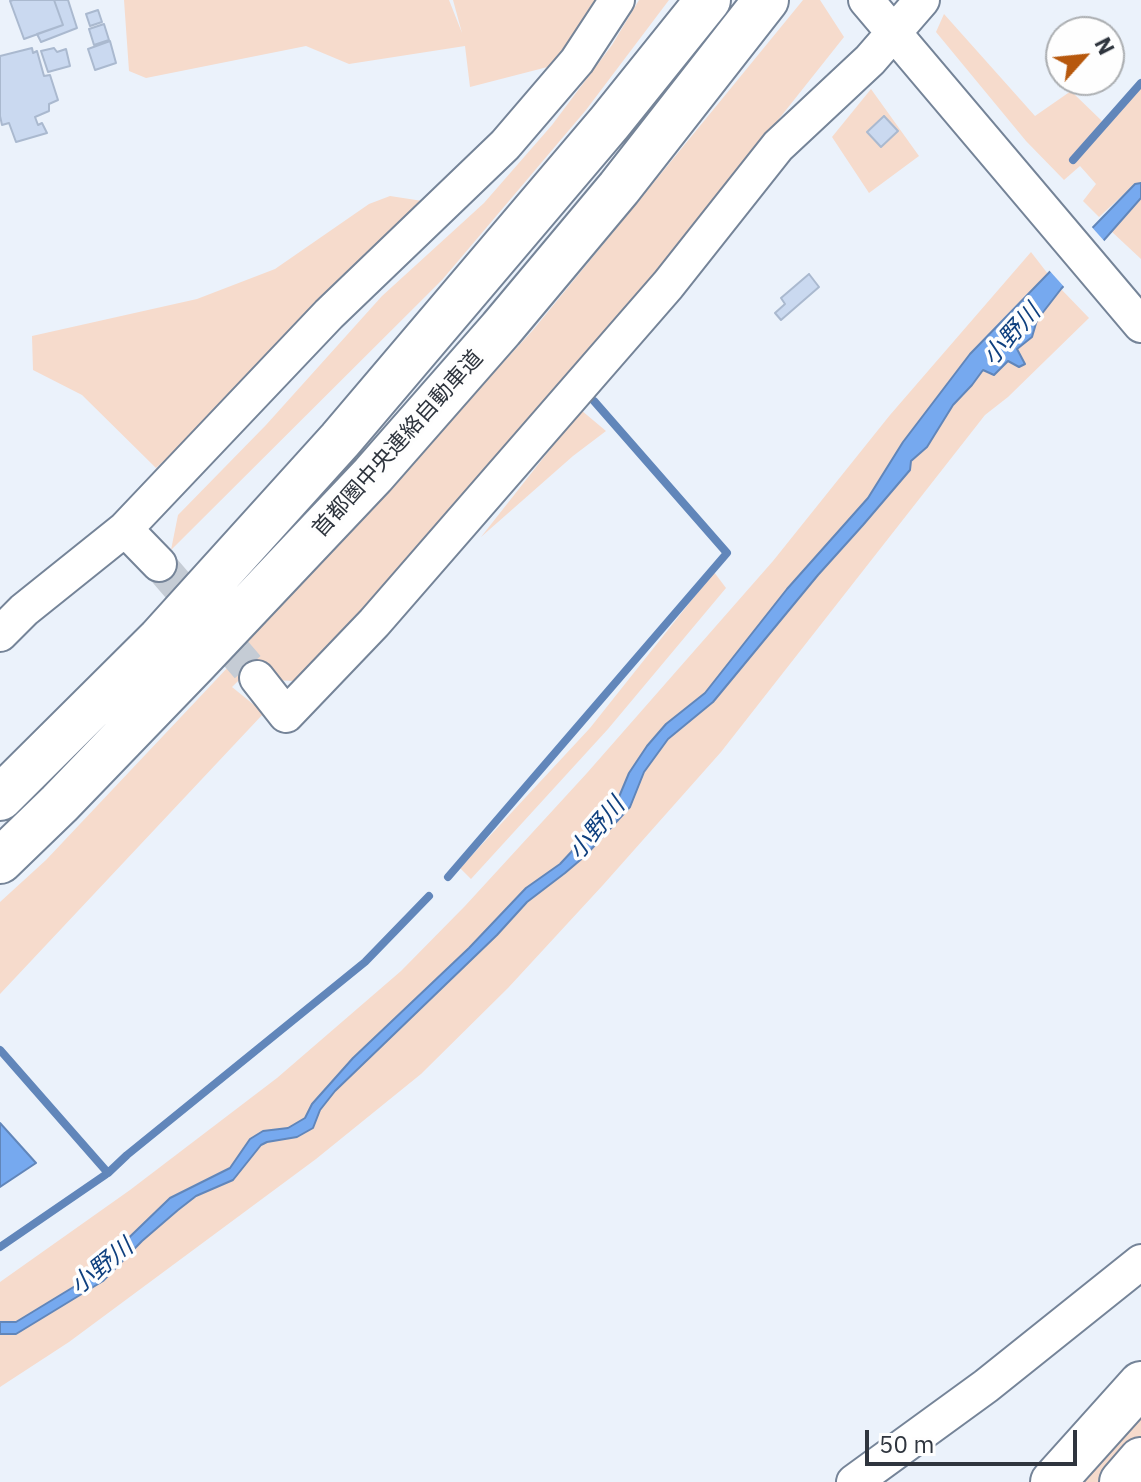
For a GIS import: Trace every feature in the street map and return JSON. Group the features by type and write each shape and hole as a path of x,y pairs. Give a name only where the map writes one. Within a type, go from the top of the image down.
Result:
{"main road":[{"name":"首都圏中央連絡自動車道","path":"0,798 160,639 340,440 610,122 708,0"},
{"name":"首都圏中央連絡自動車道","path":"0,861 59,804 373,475 619,188 766,0"},
{"path":"1053,1482 1141,1384"},
{"path":"1122,1482 1141,1460"}],"street":[{"path":"0,634 24,610 125,529 329,314 505,145 577,61 617,0"},
{"path":"866,0 1141,325"},
{"path":"257,678 286,715 374,623 668,285 778,146 839,90 922,0"},
{"path":"125,529 159,564"},
{"path":"854,1482 986,1386 1141,1262"}],"shaded area":[{"path":"124,0 449,0 462,33 453,0 599,0 563,63 470,87 465,46 349,64 306,46 146,78 129,71"},
{"path":"639,0 669,0 586,110 442,280 171,550 178,515 266,425 382,296 484,203 552,125 612,45"},
{"path":"803,0 820,0 844,37 624,314 311,674 292,681 275,680 243,646 533,330"},
{"path":"944,14 1035,116 1064,96 1076,96 1106,127 1141,88 1141,183 1135,184 1099,217 1083,201 1096,184 1080,166 1064,180 1026,141 936,32"},
{"path":"871,89 919,156 869,193 832,137"},
{"path":"390,196 429,202 287,348 156,468 82,395 33,370 32,336 197,299 275,269 369,204"},
{"path":"1141,198 1141,259 1111,231"},
{"path":"1031,252 1048,274 970,355 903,442 868,498 787,589 705,693 666,724 647,746 629,773 616,804 560,864 526,888 469,948 353,1058 312,1104 306,1118 288,1128 263,1131 250,1139 230,1168 170,1198 85,1280 16,1322 0,1322 0,1282 130,1190 277,1078 401,971 465,906 587,773 773,561 890,415"},
{"path":"1061,289 1089,318 1008,397 985,415 721,752 508,988 421,1074 316,1159 69,1342 0,1387 0,1334 16,1334 142,1241 196,1196 233,1179 261,1145 297,1137 313,1128 320,1110 335,1091 497,935 527,902 585,856 630,807 644,772 668,739 713,702 863,525 911,461 927,447 953,405 983,369 994,375 1032,337 1037,320"},
{"path":"581,410 606,431 481,537"},
{"path":"714,572 726,588 608,729 471,879 460,868 590,728"},
{"path":"230,665 242,677 232,687 264,713 0,994 0,902 46,860"},
{"path":"1141,1410 1141,1436 1100,1482 1076,1482"}],"water":[{"name":"小野川","path":"1141,183 1141,198 1061,289 1037,320 1032,337 1017,349 1025,364 1019,367 1008,361 994,375 983,370 953,405 927,447 911,461 910,470 713,702 668,739 644,772 630,807 585,856 527,902 497,935 335,1091 320,1110 313,1128 297,1137 261,1145 233,1180 196,1196 142,1241 103,1281 16,1334 0,1334 0,1322 16,1322 85,1280 170,1198 230,1168 250,1139 263,1131 288,1128 305,1118 312,1104 353,1058 469,948 526,888 560,864 616,804 629,773 647,746 666,724 705,693 787,589 868,498 903,442 970,354 1135,184"},
{"path":"0,1123 36,1163 0,1187"}],"pier":[{"path":"1090,225 1106,243 1066,289 1048,269"}],"building":[{"path":"54,0 63,25 24,39 10,1"},
{"path":"54,0 68,0 77,28 41,42 37,34 63,25"},
{"path":"98,10 102,22 90,26 86,14"},
{"path":"104,24 109,40 94,45 89,29"},
{"path":"110,41 116,63 95,70 88,49"},
{"path":"32,48 33,53 37,51 44,76 50,75 58,100 49,104 49,111 35,117 47,133 16,142 9,123 2,125 0,116 0,56"},
{"path":"54,48 57,52 66,49 70,66 48,72 41,51"},
{"path":"884,116 898,131 881,147 867,132"},
{"path":"809,274 819,287 781,320 775,313 785,304 781,298"}],"waterway":[{"path":"1073,160 1141,83"},
{"path":"448,877 727,553 594,401"},
{"path":"0,1247 108,1173 365,962 429,896"},
{"path":"0,1050 108,1173"}],"tunnel":[{"path":"159,564 257,678"}]}
